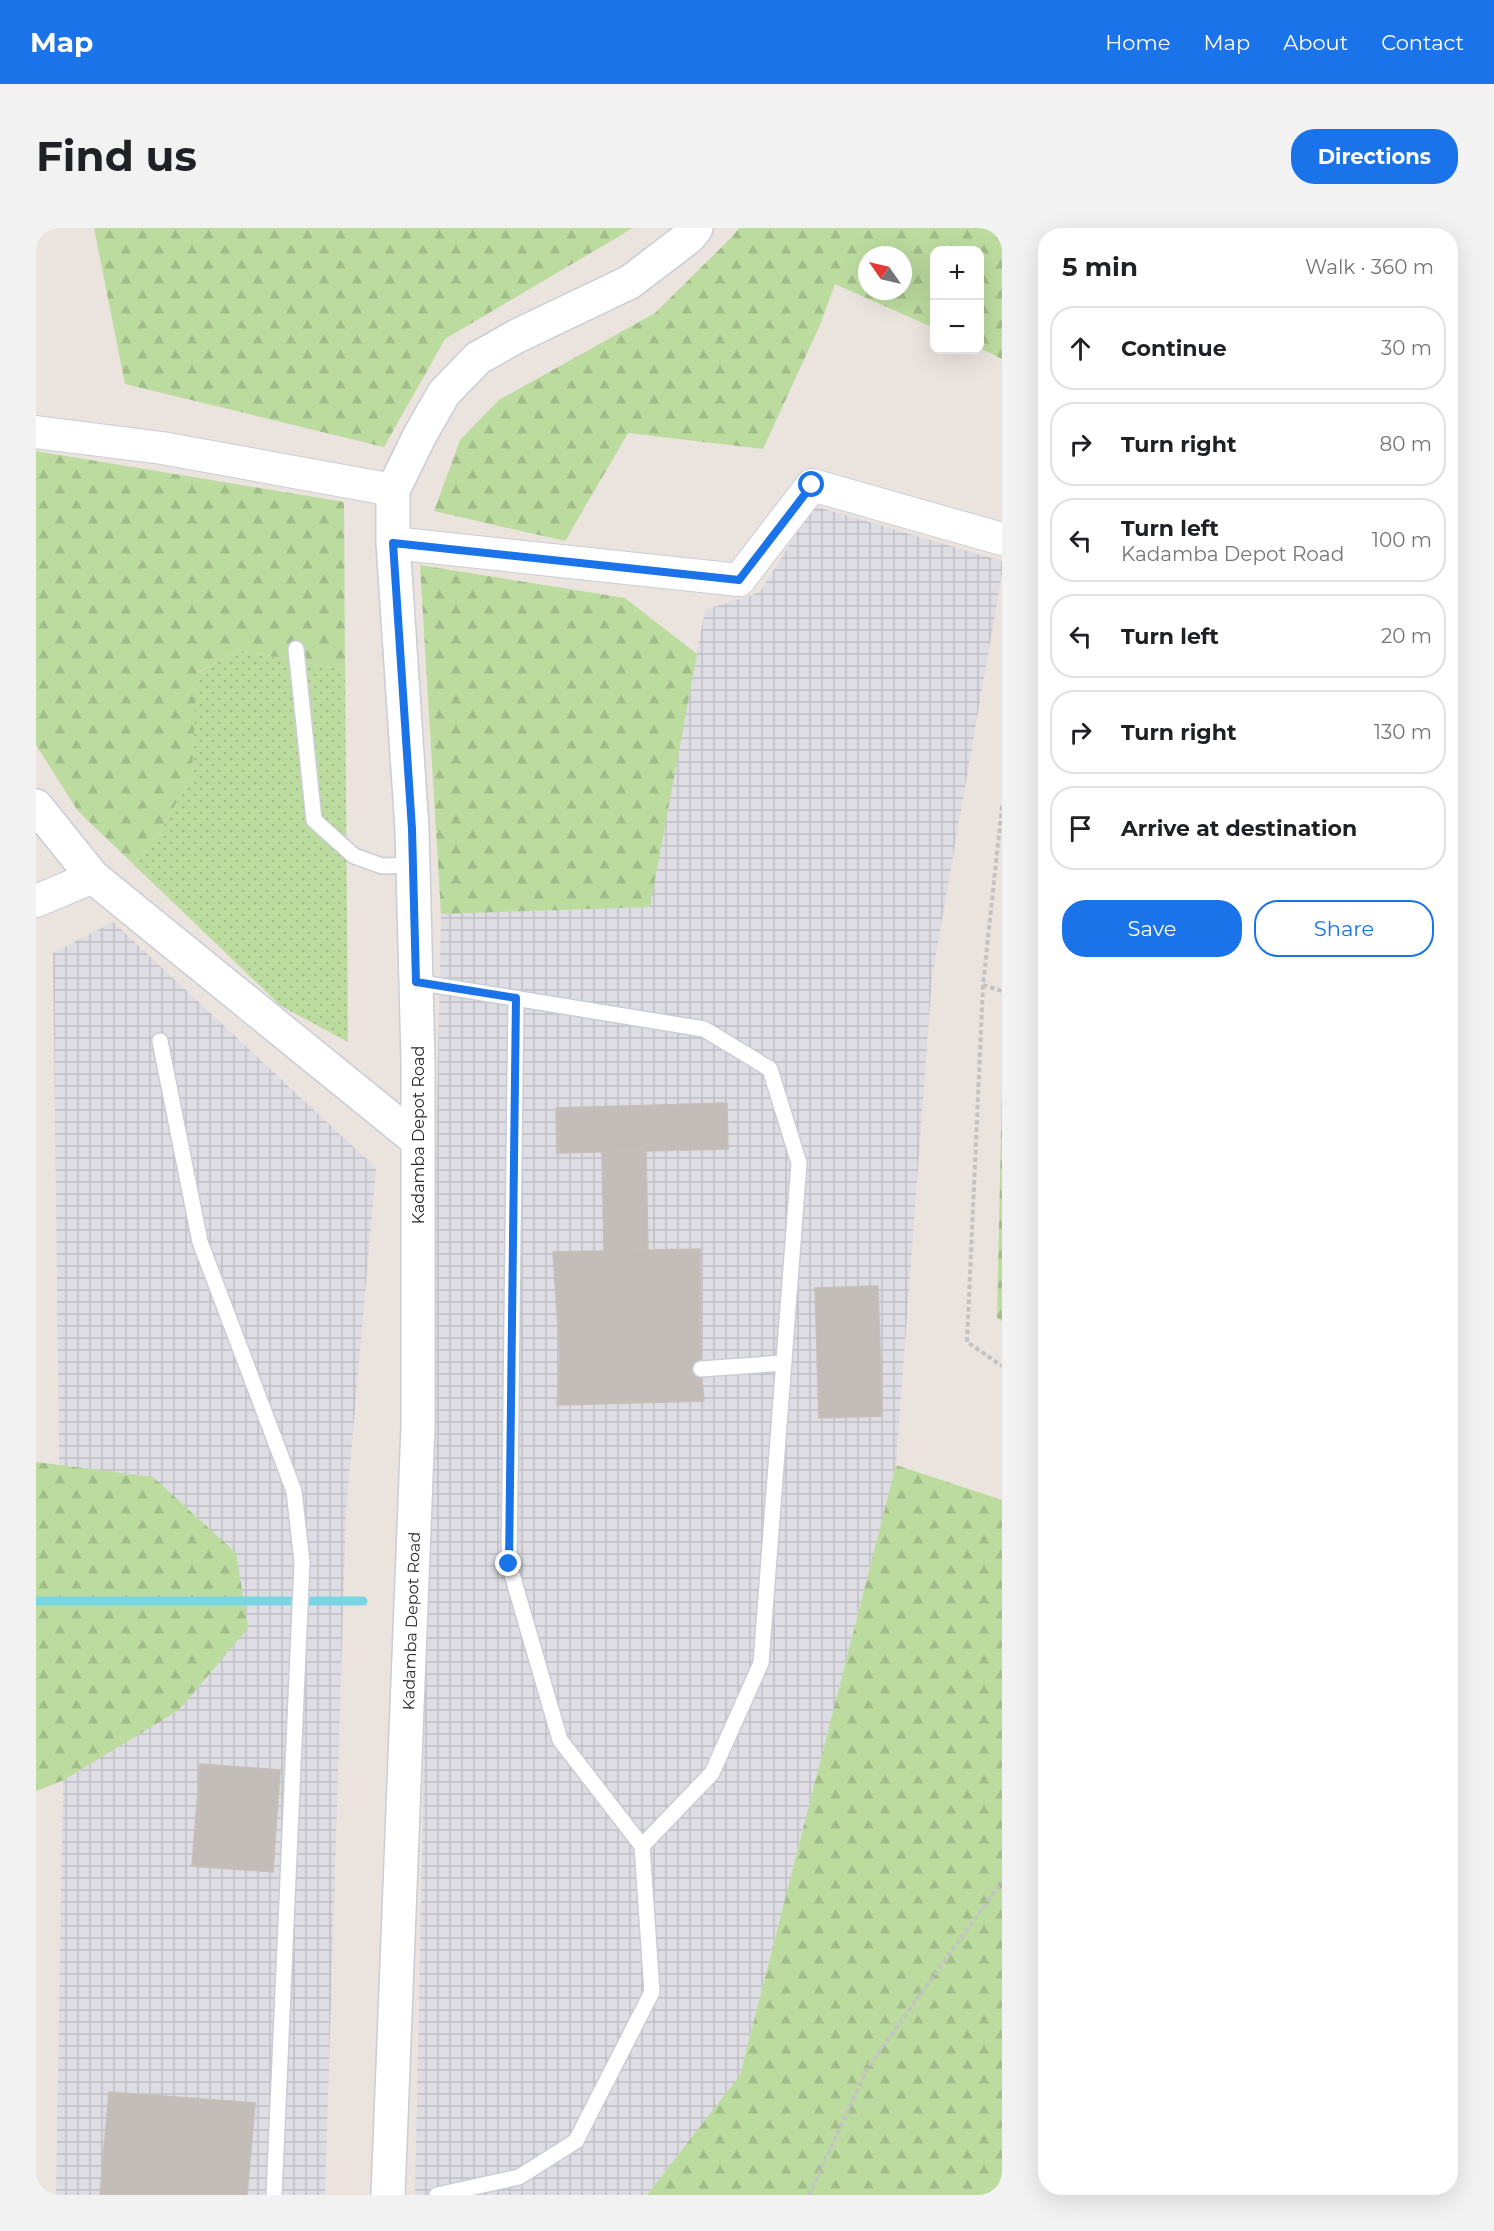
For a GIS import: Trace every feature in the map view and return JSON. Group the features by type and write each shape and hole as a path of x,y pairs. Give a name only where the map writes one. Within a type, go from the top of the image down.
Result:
{"street":[{"name":"Kadamba Depot Road","path":"388,2195 418,1426 418,1141 413,865 393,543 393,490 444,393 478,358 517,336 630,282 689,237 696,228"},
{"path":"36,432 162,448 393,490"},
{"path":"393,543 739,580 812,485 1002,539"},
{"path":"36,806 93,877 418,1141"},
{"path":"36,901 93,877"}],"lane":[{"path":"296,649 314,820 354,856 382,866 413,865"},
{"path":"416,982 704,1029 770,1069 799,1163 761,1664 712,1773 642,1846"},
{"path":"437,2195 519,2177 576,2141 652,1992 642,1846 560,1740 509,1564 516,998"},
{"path":"160,1041 200,1242 294,1491 302,1562 274,2195"},
{"path":"701,1370 784,1363"}],"path":[{"path":"1002,806 983,985 967,1342 1002,1366"},
{"path":"983,985 1002,991"},
{"path":"809,2195 868,2067 1002,1881"}],"shaded area":[{"path":"814,506 1002,561 1002,574 932,977 896,1465 740,2075 667,2195 415,2195 441,914 649,907 705,610 760,592"},
{"path":"113,922 376,1168 346,1511 325,2195 56,2195 63,1780 53,953"}],"green space":[{"path":"94,228 633,228 445,339 384,447 125,384"},
{"path":"739,228 1002,228 1002,359 984,350 984,246 930,246 930,326 871,300 912,300 912,246 858,246 858,294 835,284 820,325 763,449 628,433 565,541 434,511 460,440 499,400 655,313"},
{"path":"36,451 344,502 345,670 240,650 197,672 192,775 152,846 132,863 78,811 36,745"},
{"path":"420,565 625,598 697,654 650,907 441,914"},
{"path":"240,650 345,670 348,1042 281,1006 132,863 152,846 192,775 196,673"},
{"path":"1002,1087 1002,1321 997,1318"},
{"path":"36,1462 153,1477 236,1553 248,1628 179,1710 64,1780 36,1791"},
{"path":"896,1465 1002,1500 1002,2195 647,2195 740,2075"}],"building":[{"path":"727,1103 728,1149 557,1153 556,1108"},
{"path":"646,1151 648,1250 604,1251 602,1152"},
{"path":"700,1249 701,1369 704,1401 557,1405 560,1357 553,1252"},
{"path":"878,1286 882,1416 819,1418 815,1288"},
{"path":"200,1764 280,1770 273,1872 192,1866"},
{"path":"109,2092 255,2103 247,2195 100,2195"}],"waterway":[{"path":"36,1601 363,1601"}],"route":[{"path":"509,1564 516,998 416,982 412,829 393,543 739,580 812,485"}]}
